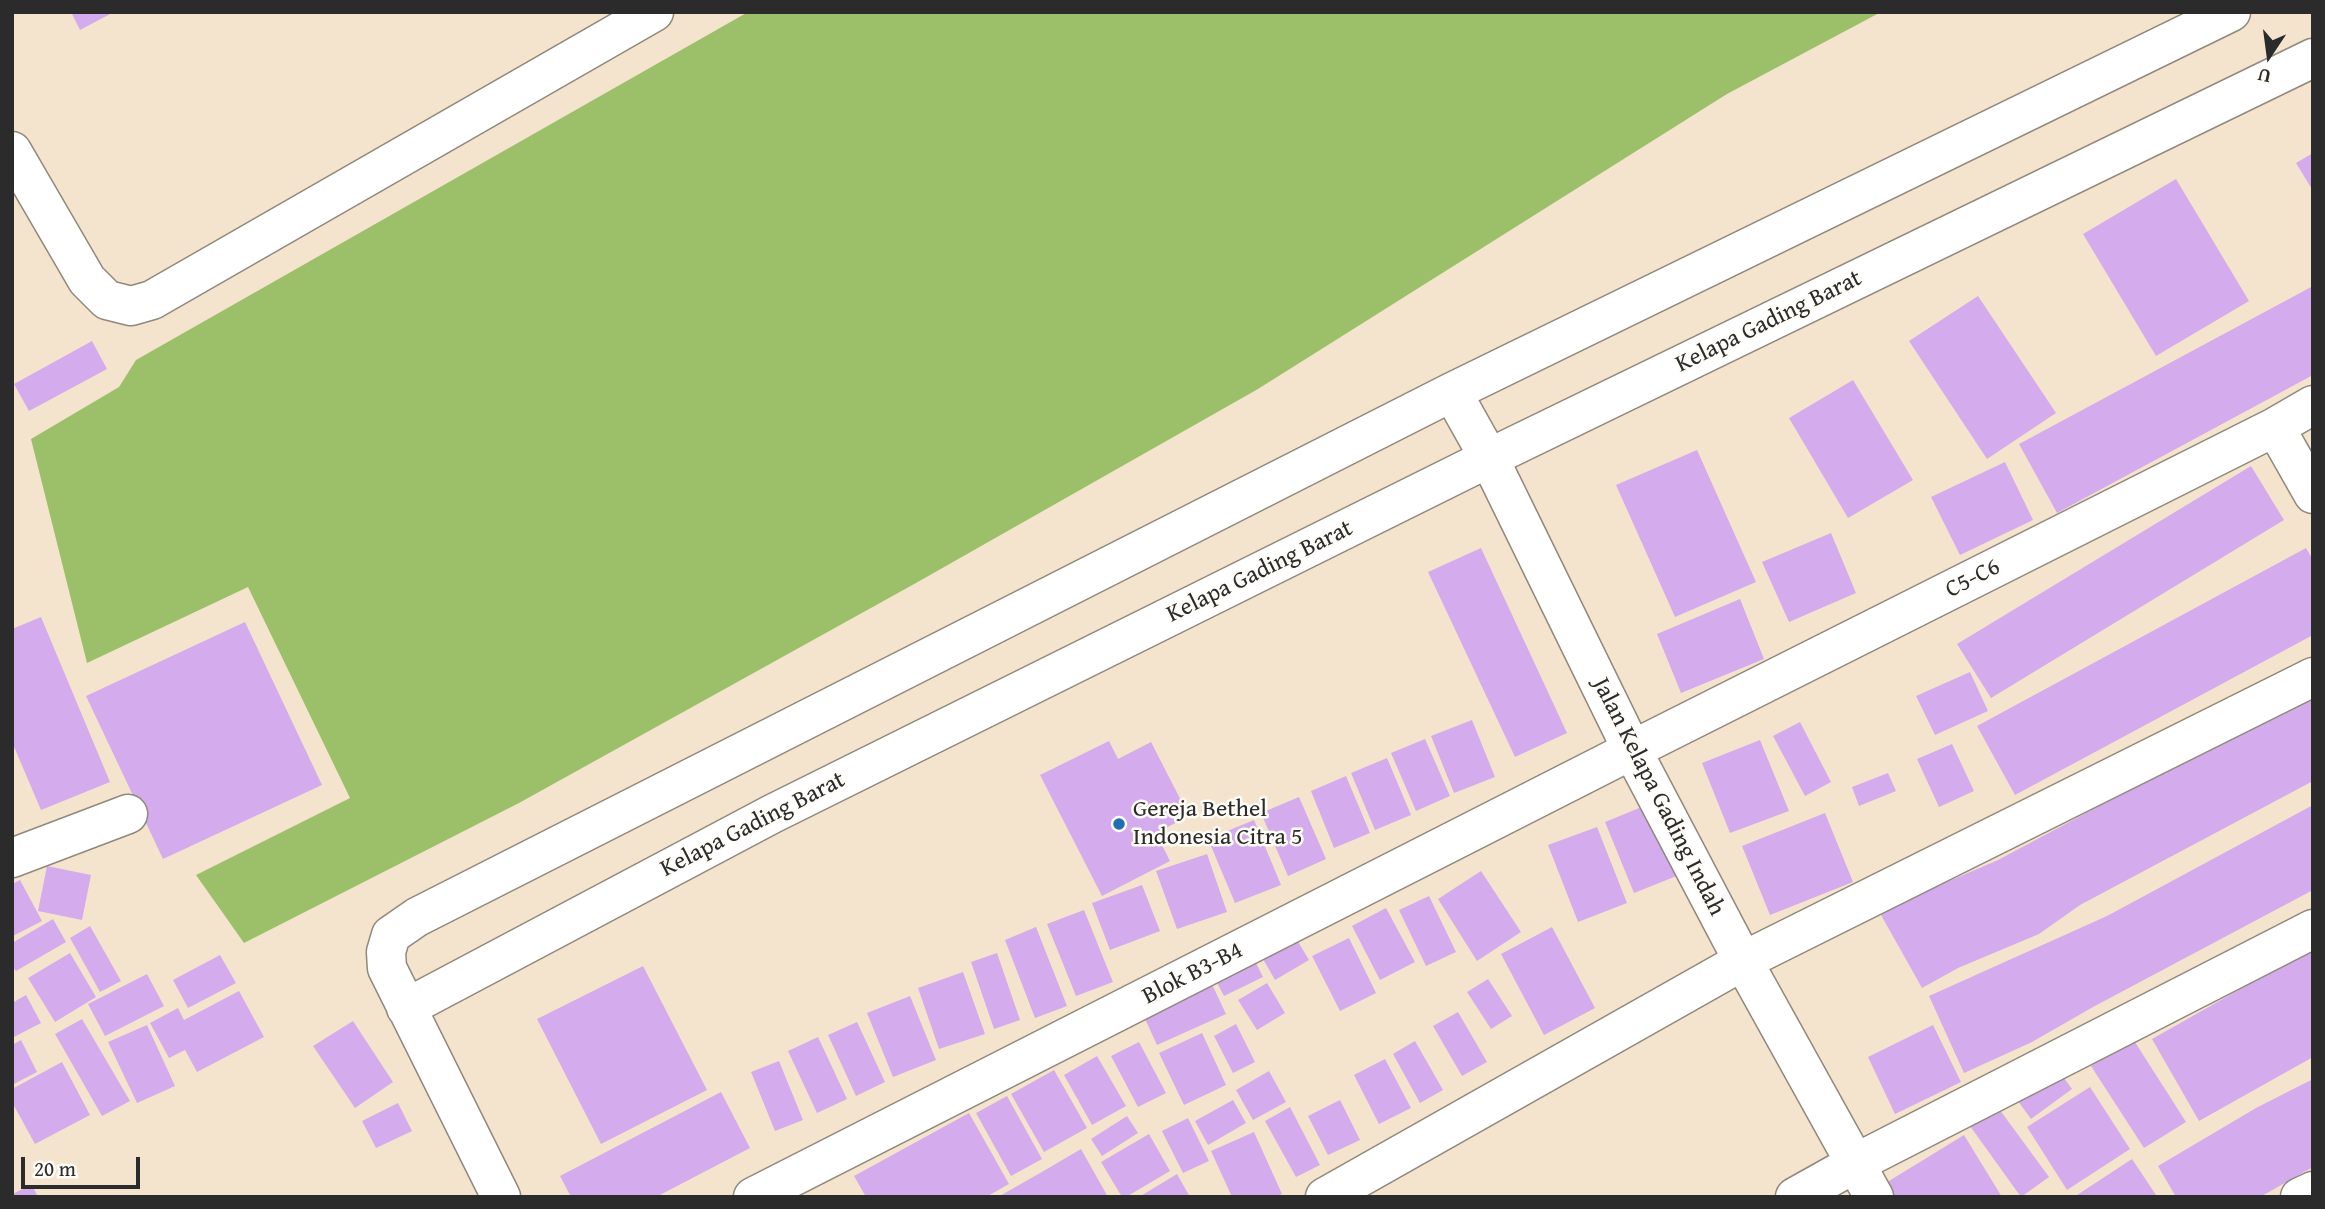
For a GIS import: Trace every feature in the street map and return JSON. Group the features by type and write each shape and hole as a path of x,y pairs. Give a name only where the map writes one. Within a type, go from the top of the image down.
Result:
{"street":[{"path":"12,151 87,280 107,300 131,306 152,300 654,12"},
{"path":"501,1197 387,968 386,951 391,935 417,917 1452,392 2231,12"},
{"name":"Kelapa Gading Barat","path":"406,1008 772,814 1489,458 2313,58"},
{"name":"Jalan Kelapa Gading Indah","path":"1452,392 1489,458 1632,750 1743,961 1874,1197"},
{"name":"C5-C6","path":"1632,750 2275,427 2313,405"},
{"path":"2275,427 2313,494"},
{"path":"1325,1197 1743,961 2313,677"},
{"name":"Blok B3-B4","path":"754,1197 800,1187 1632,750"},
{"path":"12,858 128,814"},
{"path":"1795,1197 1854,1164 2313,929"},
{"path":"2300,1197 2313,1191"}],"green space":[{"path":"748,12 1881,12 1727,94 1258,389 519,803 244,943 196,875 350,798 248,587 87,663 31,439 119,387 136,360"}],"building":[{"path":"71,12 114,12 80,30"},
{"path":"2313,153 2313,191 2296,163"},
{"path":"2176,179 2249,301 2156,356 2083,234"},
{"path":"2313,286 2313,375 2057,513 2019,444"},
{"path":"1978,296 2056,413 1987,459 1909,341"},
{"path":"92,341 107,369 29,411 14,384"},
{"path":"1853,380 1913,480 1848,518 1789,418"},
{"path":"1697,450 1756,582 1675,617 1616,485"},
{"path":"2005,462 2033,520 1960,555 1931,497"},
{"path":"2251,466 2284,520 1991,698 1957,644"},
{"path":"1831,533 1856,593 1789,622 1762,562"},
{"path":"1481,548 1567,733 1515,757 1428,572"},
{"path":"2306,548 2313,560 2313,635 2015,795 1977,726"},
{"path":"1740,599 1764,659 1681,693 1657,634"},
{"path":"41,617 110,782 41,810 12,742 12,629"},
{"path":"245,622 322,785 163,859 86,696"},
{"path":"1970,672 1988,711 1935,735 1916,696"},
{"path":"2313,692 2313,781 2080,905 2039,934 1958,968 1922,988 1881,915 1917,895 1998,860"},
{"path":"1472,720 1495,777 1454,793 1431,736"},
{"path":"1800,722 1831,782 1805,796 1773,736"},
{"path":"1425,739 1450,796 1416,811 1391,753"},
{"path":"1760,740 1789,811 1730,833 1702,763"},
{"name":"Gereja Bethel Indonesia Citra 5","path":"1109,741 1118,759 1151,742 1189,816 1156,833 1170,861 1102,896 1040,775"},
{"path":"1952,744 1974,791 1939,807 1917,759"},
{"path":"1387,758 1411,815 1375,830 1351,773"},
{"path":"1888,773 1896,791 1859,806 1852,787"},
{"path":"1346,776 1370,833 1334,848 1311,791"},
{"path":"1299,797 1326,859 1288,876 1261,813"},
{"path":"1649,804 1679,875 1634,893 1605,822"},
{"path":"2313,805 2313,890 2032,1042 1964,1073 1929,996 2107,916"},
{"path":"1825,813 1853,882 1770,915 1742,846"},
{"path":"1254,820 1281,885 1235,903 1208,839"},
{"path":"1597,827 1627,903 1578,922 1548,845"},
{"path":"1207,854 1227,912 1177,929 1156,871"},
{"path":"47,866 91,875 82,920 38,911"},
{"path":"1481,871 1521,932 1477,961 1438,899"},
{"path":"20,880 42,921 13,936 12,884"},
{"path":"1142,885 1160,931 1110,950 1092,903"},
{"path":"1429,896 1456,952 1426,966 1399,910"},
{"path":"1386,908 1415,962 1380,980 1352,926"},
{"path":"1084,910 1113,982 1076,996 1047,924"},
{"path":"53,919 66,942 16,971 12,966 12,943"},
{"path":"90,926 121,981 100,992 70,938"},
{"path":"1036,927 1067,1006 1035,1018 1005,940"},
{"path":"1552,927 1595,1008 1544,1035 1501,954"},
{"path":"1349,938 1376,993 1340,1011 1312,956"},
{"path":"1297,940 1309,960 1275,980 1263,959"},
{"path":"2313,948 2313,1057 2199,1121 2152,1039"},
{"path":"70,953 96,997 55,1022 28,978"},
{"path":"997,953 1020,1020 994,1029 971,962"},
{"path":"220,955 236,983 188,1008 173,980"},
{"path":"1254,959 1263,977 1224,996 1215,979"},
{"path":"643,966 707,1090 601,1144 537,1019"},
{"path":"963,972 985,1034 939,1049 918,988"},
{"path":"147,974 164,1006 105,1036 88,1004"},
{"path":"1208,976 1226,1014 1157,1045 1140,1008"},
{"path":"1488,979 1512,1016 1491,1029 1467,992"},
{"path":"1267,983 1285,1013 1257,1030 1238,1000"},
{"path":"239,991 264,1037 197,1072 185,1050 169,1058 150,1023 178,1008 184,1020"},
{"path":"26,995 41,1023 12,1038 12,1003"},
{"path":"910,996 936,1060 893,1077 867,1013"},
{"path":"1458,1012 1487,1062 1462,1076 1433,1026"},
{"path":"82,1019 130,1101 102,1116 55,1034"},
{"path":"353,1021 393,1082 355,1108 313,1046"},
{"path":"857,1022 885,1082 856,1096 828,1035"},
{"path":"1236,1024 1255,1062 1233,1073 1214,1036"},
{"path":"147,1025 175,1086 137,1103 108,1042"},
{"path":"1933,1025 1961,1082 1895,1114 1868,1057"},
{"path":"1202,1033 1226,1085 1184,1105 1159,1053"},
{"path":"818,1037 847,1099 817,1113 788,1051"},
{"path":"2133,1039 2186,1122 2144,1148 2091,1066"},
{"path":"21,1040 37,1072 12,1085 12,1045"},
{"path":"1415,1041 1443,1090 1420,1103 1393,1054"},
{"path":"1139,1042 1166,1093 1138,1107 1111,1056"},
{"path":"1097,1056 1126,1106 1092,1125 1064,1075"},
{"path":"1385,1059 1411,1108 1379,1124 1354,1075"},
{"path":"779,1061 803,1120 775,1131 751,1072"},
{"path":"62,1062 90,1115 35,1144 12,1102 12,1089"},
{"path":"2056,1067 2072,1089 2031,1119 2015,1097"},
{"path":"1054,1070 1087,1128 1044,1152 1011,1094"},
{"path":"1269,1071 1286,1102 1253,1120 1236,1090"},
{"path":"2313,1079 2313,1167 2260,1197 2176,1197 2158,1166 2256,1108"},
{"path":"2090,1087 2130,1149 2067,1190 2027,1127"},
{"path":"721,1092 750,1148 656,1197 571,1197 560,1176"},
{"path":"1007,1096 1042,1159 1011,1176 976,1113"},
{"path":"1233,1100 1246,1123 1208,1145 1195,1121"},
{"path":"1340,1100 1360,1140 1328,1155 1308,1116"},
{"path":"398,1103 412,1131 376,1148 362,1121"},
{"path":"1997,1106 2049,1177 2021,1197 1970,1126"},
{"path":"1290,1107 1320,1165 1296,1177 1265,1121"},
{"path":"969,1113 1009,1184 986,1197 866,1197 854,1176"},
{"path":"1127,1116 1138,1133 1102,1156 1091,1139"},
{"path":"1188,1118 1209,1161 1183,1173 1162,1131"},
{"path":"1254,1132 1282,1194 1276,1197 1232,1197 1211,1151"},
{"path":"1149,1134 1170,1171 1122,1197 1101,1162"},
{"path":"1964,1135 2002,1197 1892,1197 1884,1184"},
{"path":"1081,1149 1108,1197 998,1197 1047,1169"},
{"path":"2132,1159 2156,1195 2153,1197 2074,1197"},
{"path":"1177,1174 1190,1197 1139,1197"},
{"path":"32,1185 38,1197 12,1197 12,1194"}],"place":[{"name":"Gereja Bethel Indonesia Citra 5","path":"1119,824"}]}
